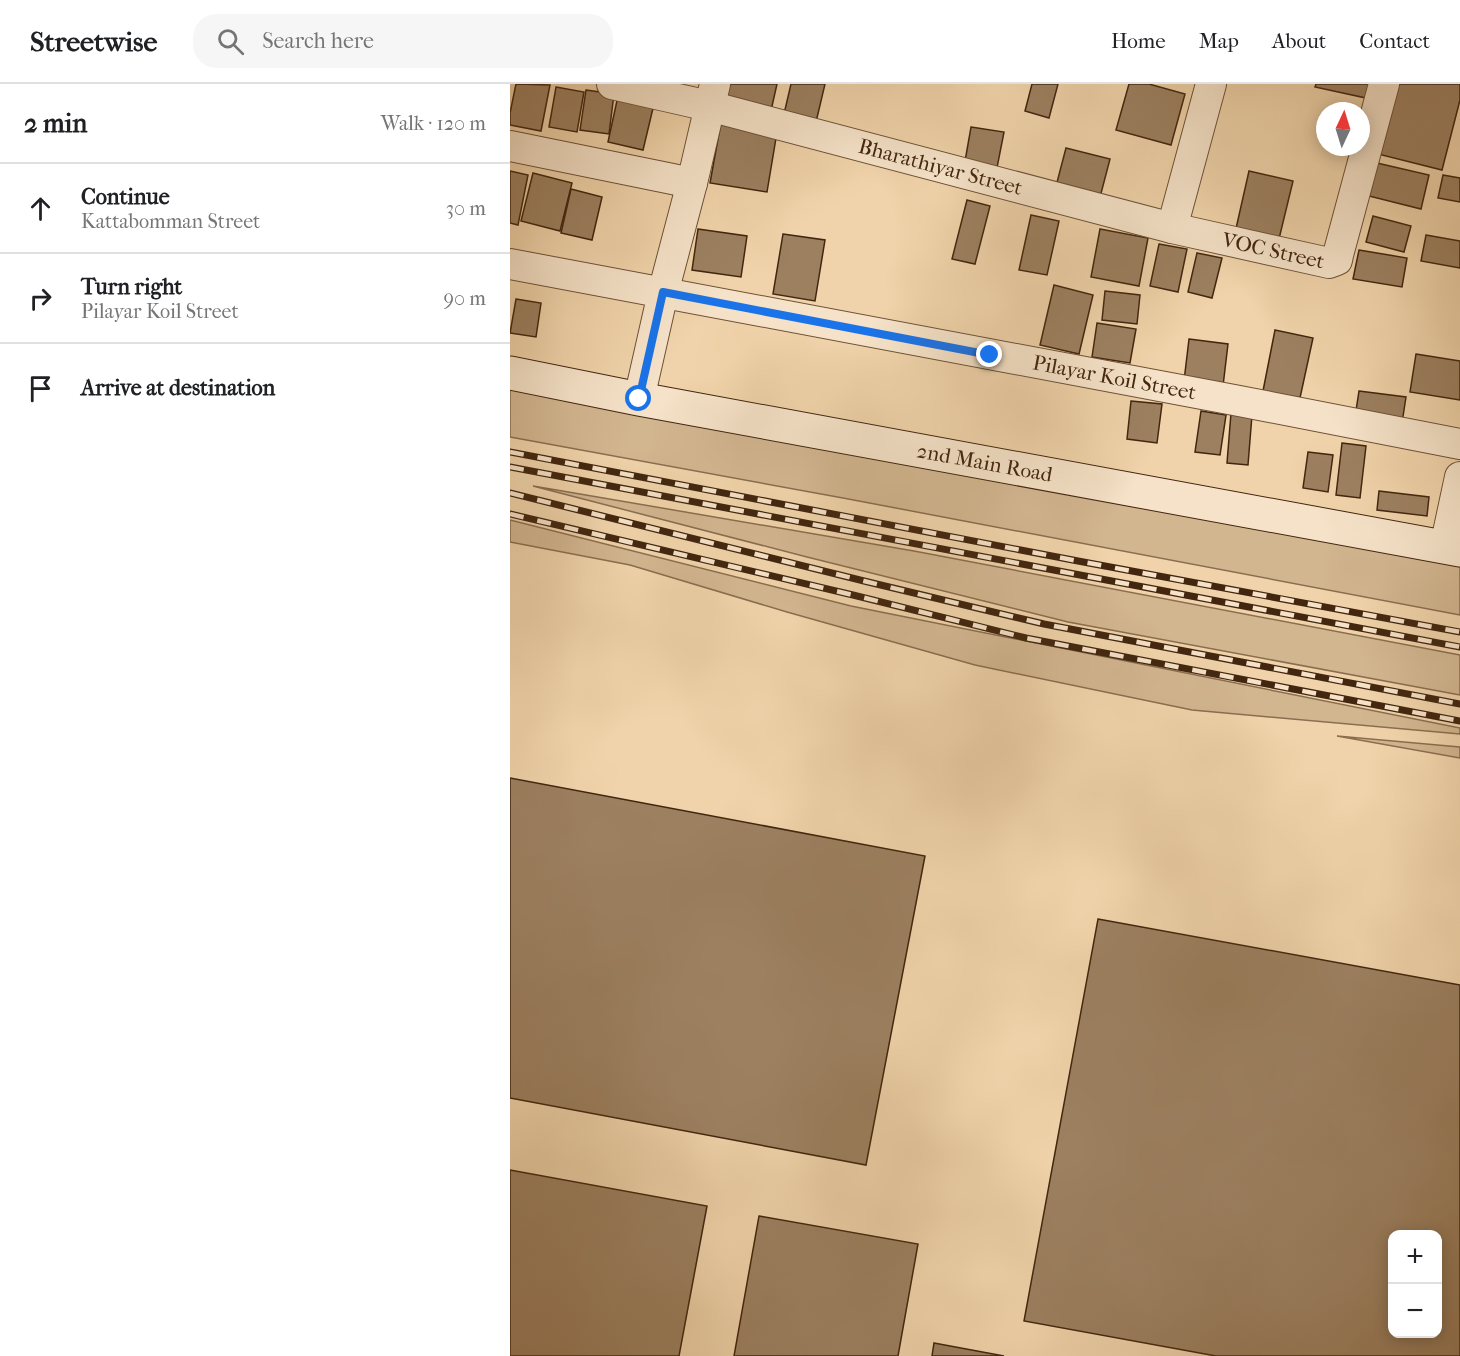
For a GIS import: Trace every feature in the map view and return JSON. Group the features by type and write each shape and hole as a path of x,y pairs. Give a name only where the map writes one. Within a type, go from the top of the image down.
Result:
{"street":[{"name":"Bharathiyar Street","path":"612,84 712,95 1172,228"},
{"path":"1172,228 1211,84"},
{"name":"VOC Street","path":"1172,228 1329,263 1337,260 1384,84"},
{"path":"639,399 712,95"},
{"path":"510,146 692,183"},
{"name":"Pilayar Koil Street","path":"510,264 1460,444"},
{"name":"2nd Main Road","path":"510,373 639,399 1452,549"},
{"path":"1452,549 1460,477"}],"shaded area":[{"path":"510,388 1460,561 1460,615 510,437"},
{"path":"533,486 914,551 1460,655 1460,695 1068,622"},
{"path":"510,520 851,606 1460,728 1460,734 1192,710 975,665 630,565 510,542"},
{"path":"1337,736 1460,747 1460,758"}],"building":[{"path":"516,84 550,85 541,131 510,125"},
{"path":"730,84 777,84 770,115 725,104"},
{"path":"791,84 825,84 816,122 784,114"},
{"path":"1032,84 1058,84 1049,118 1025,111"},
{"path":"1129,84 1149,84 1185,94 1171,145 1116,130"},
{"path":"1316,84 1370,84 1366,98 1315,87"},
{"path":"1396,84 1460,84 1460,100 1442,170 1378,154"},
{"path":"556,87 584,92 577,132 549,127"},
{"path":"586,90 614,94 609,134 580,130"},
{"path":"618,96 654,104 643,150 608,142"},
{"path":"721,122 777,132 767,192 710,183"},
{"path":"971,127 1004,132 996,173 964,167"},
{"path":"1066,148 1110,159 1099,201 1055,190"},
{"path":"1377,163 1429,175 1421,209 1369,196"},
{"path":"510,171 528,175 518,225 510,223"},
{"path":"1249,171 1293,181 1278,243 1235,233"},
{"path":"533,173 572,183 560,231 521,221"},
{"path":"1443,175 1460,178 1460,202 1438,198"},
{"path":"571,189 602,197 592,240 561,233"},
{"path":"967,200 990,206 975,264 952,259"},
{"path":"1031,215 1059,221 1047,275 1019,270"},
{"path":"1373,216 1411,226 1404,252 1366,242"},
{"path":"698,229 747,236 741,277 692,270"},
{"path":"1100,229 1148,238 1139,286 1091,277"},
{"path":"783,234 825,240 815,301 773,294"},
{"path":"1426,235 1460,241 1460,268 1421,261"},
{"path":"1159,244 1187,249 1178,292 1150,286"},
{"path":"1359,250 1407,258 1402,287 1353,279"},
{"path":"1197,253 1222,258 1212,298 1188,292"},
{"path":"1054,285 1093,295 1079,354 1040,345"},
{"path":"1105,291 1140,295 1137,324 1102,320"},
{"path":"516,299 541,303 536,337 510,333"},
{"path":"1097,323 1136,329 1130,363 1092,357"},
{"path":"1275,330 1313,338 1300,398 1263,391"},
{"path":"1189,339 1228,344 1223,386 1184,381"},
{"path":"1416,354 1460,361 1460,400 1410,392"},
{"path":"1359,391 1406,397 1402,423 1355,417"},
{"path":"1131,401 1162,404 1157,443 1127,439"},
{"path":"1201,411 1226,415 1220,455 1195,452"},
{"path":"1231,413 1252,415 1248,465 1227,463"},
{"path":"1342,443 1366,446 1360,498 1336,495"},
{"path":"1308,452 1333,455 1328,492 1303,488"},
{"path":"1379,491 1429,497 1427,516 1377,510"},
{"path":"510,778 925,856 866,1165 510,1098"},
{"path":"1098,919 1460,985 1460,1356 1216,1356 1024,1321"},
{"path":"510,1170 707,1206 679,1356 510,1356"},
{"path":"759,1216 918,1244 898,1356 734,1356"},
{"path":"934,1343 1004,1356 932,1356"}],"railway":[{"path":"510,452 1460,632"},
{"path":"510,467 1460,647"},
{"path":"510,493 1044,624 1460,704"},
{"path":"510,514 1026,638 1460,721"}],"route":[{"path":"639,399 663,292 990,355"}]}
